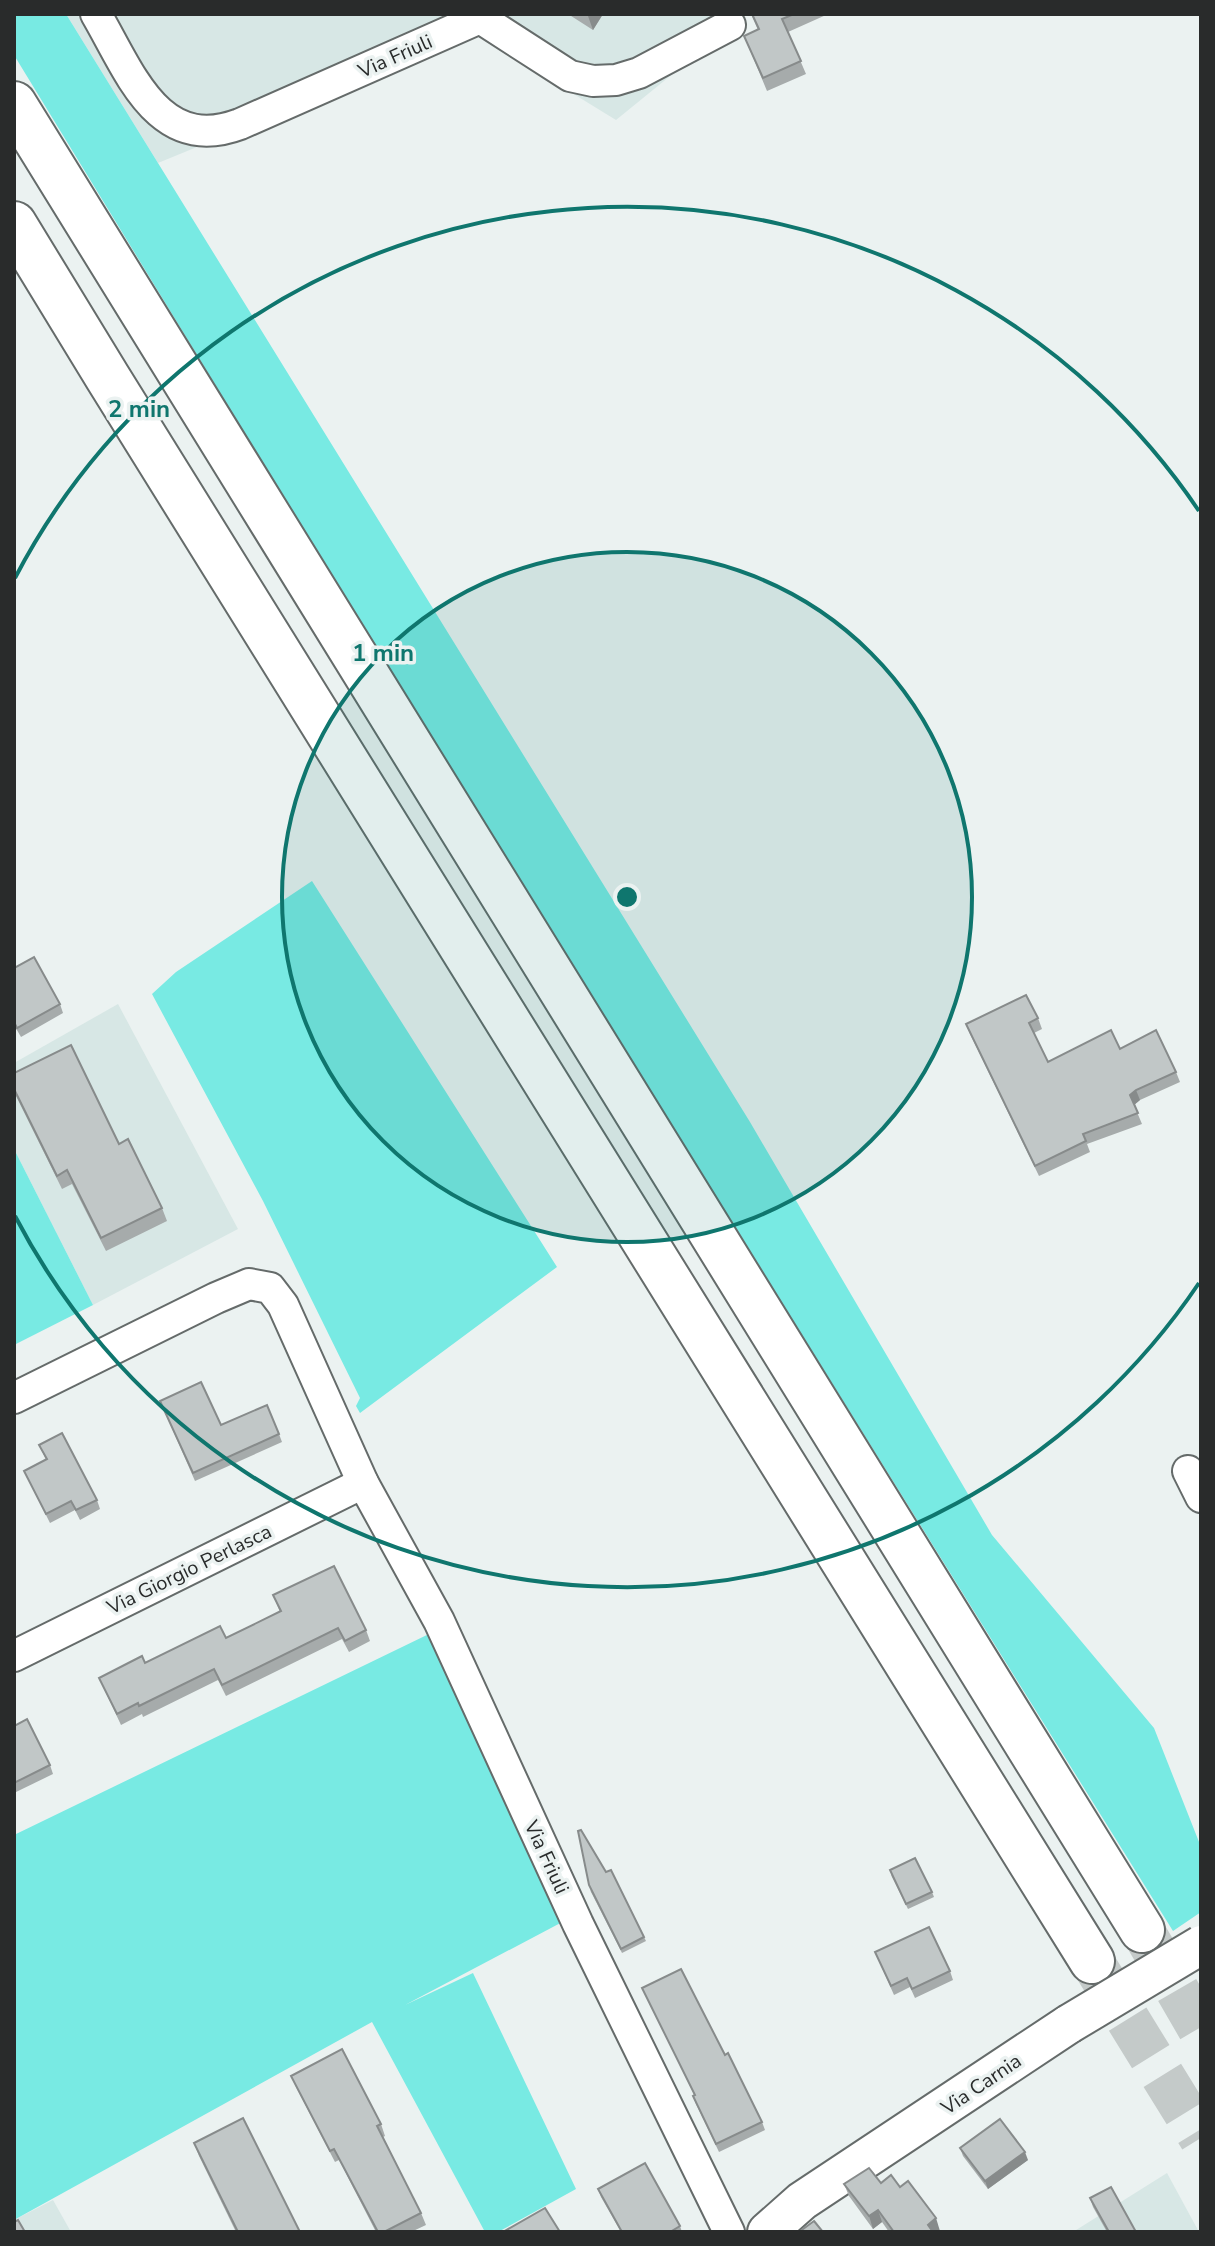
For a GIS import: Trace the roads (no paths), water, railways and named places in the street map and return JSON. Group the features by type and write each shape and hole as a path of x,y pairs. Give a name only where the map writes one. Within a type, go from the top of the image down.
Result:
{"highway":[{"path":"14,104 1142,1930"},
{"path":"14,224 1092,1961"}],"street":[{"name":"Via Friuli","path":"96,14 152,105 161,115 178,125 201,133 221,131 240,124 480,18 570,76 593,81 616,80 639,73 730,25"},
{"name":"Via Friuli","path":"14,1398 216,1298 249,1284 270,1288 283,1305 363,1483 439,1621 578,1924 729,2232"},
{"name":"Via Giorgio Perlasca","path":"14,1656 363,1483"},
{"name":"Via Carnia","path":"767,2232 802,2201 1069,2024 1201,1945"}],"tunnel":[{"path":"1144,1933 1201,2031"},
{"path":"1093,1963 1201,2138"}]}
